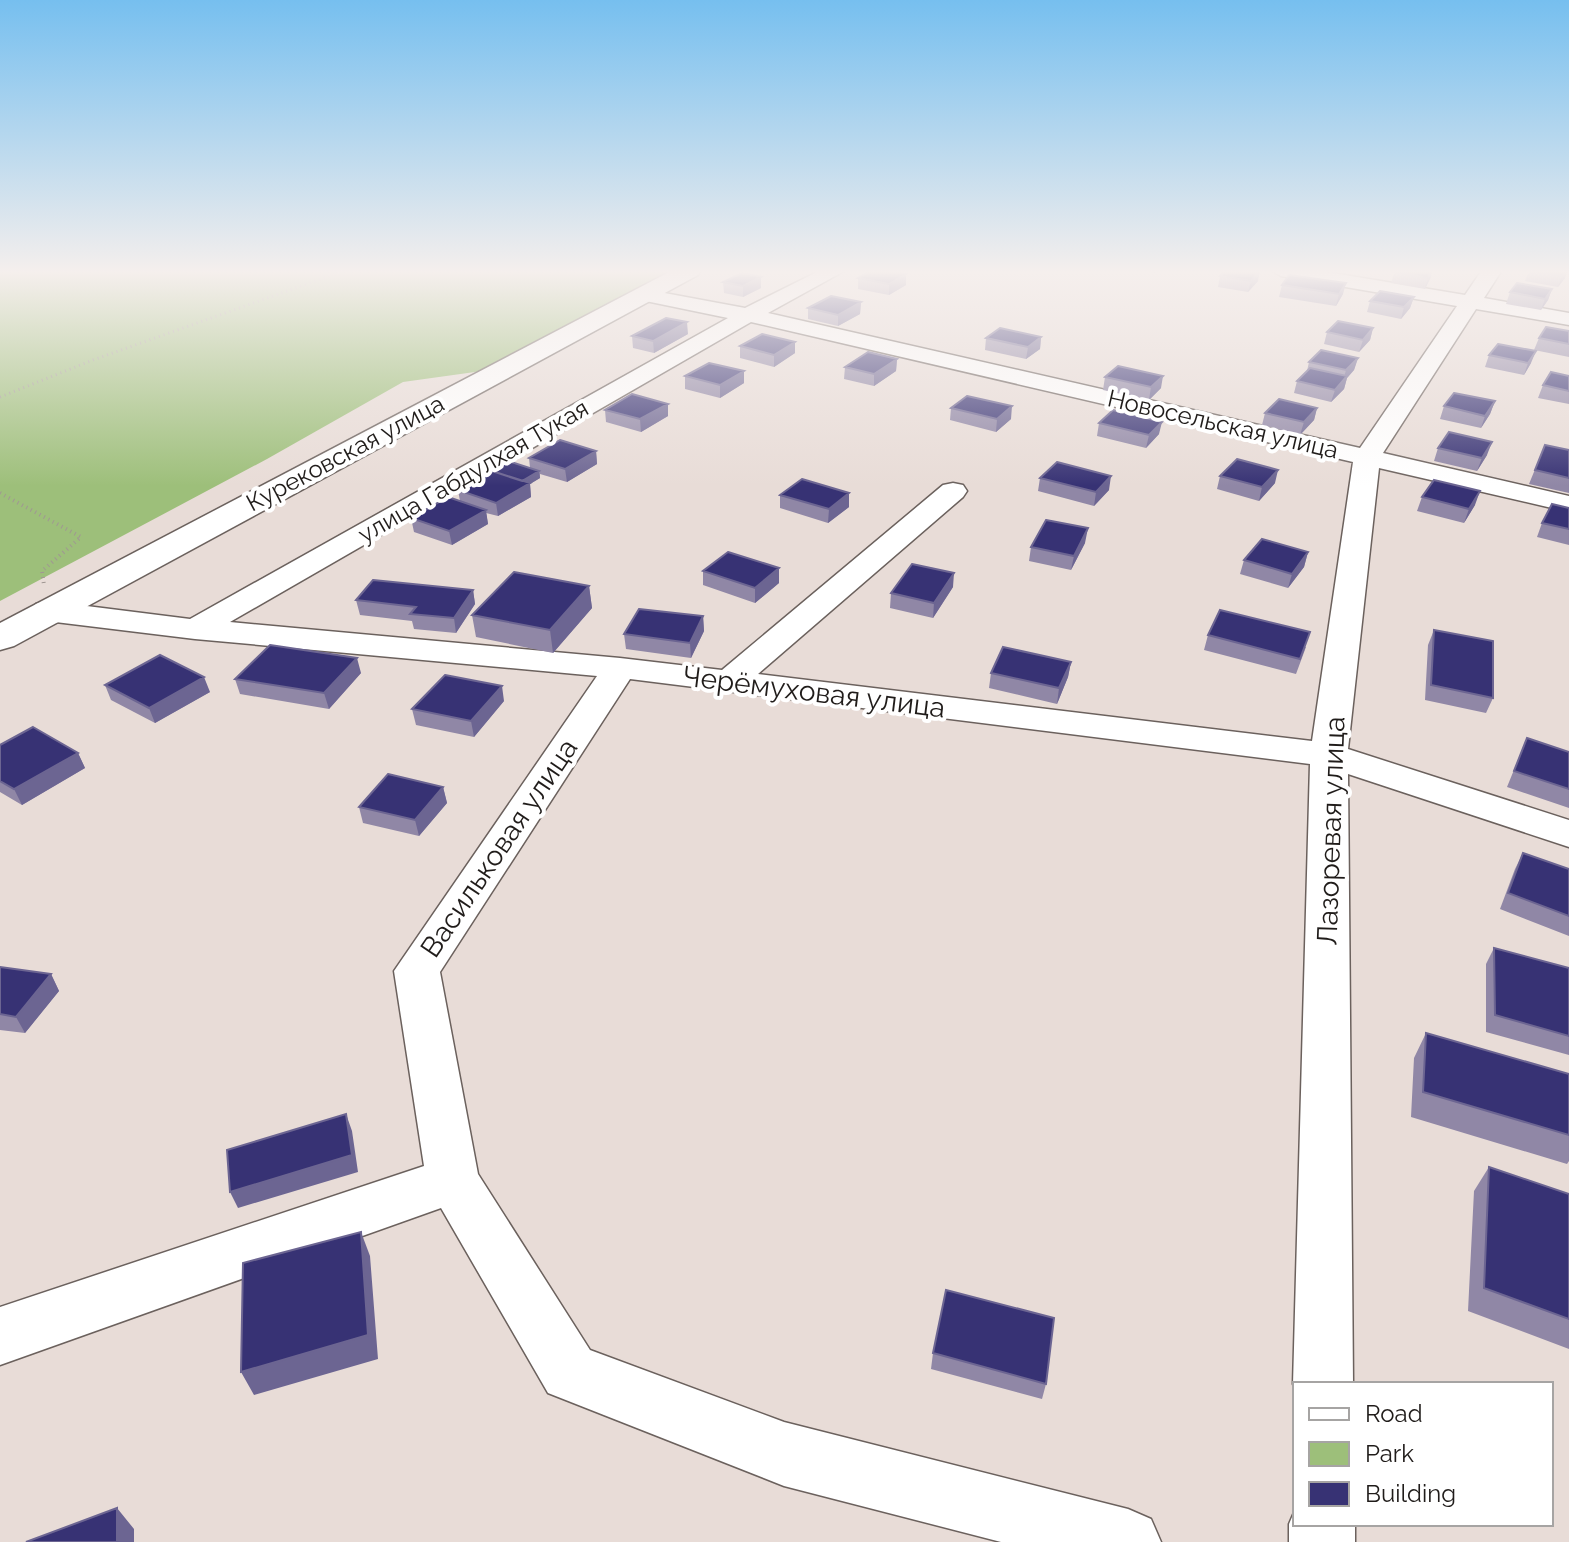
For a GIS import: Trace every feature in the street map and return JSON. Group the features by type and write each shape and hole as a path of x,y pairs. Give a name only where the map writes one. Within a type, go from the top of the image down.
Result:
{"street":[{"name":"Курековская улица","path":"0,638 554,342"},
{"name":"улица Габдулхая Тукая","path":"195,629 701,342"},
{"name":"Новосельская улица","path":"866,342 1569,504"},
{"name":"Лазоревая улица","path":"1323,1382 1329,755 1367,457 1444,342"},
{"path":"730,681 953,491"},
{"name":"Черёмуховая улица","path":"47,611 195,629 620,668 1329,755 1569,834"},
{"name":"Васильковая улица","path":"620,668 417,971 453,1180 569,1372 784,1454 1128,1542"},
{"path":"0,1336 453,1180"}],"path":[{"path":"0,397 144,342"},
{"path":"0,493 81,537 42,571 47,611"}],"green space":[{"path":"0,342 537,342 482,371 403,382 267,459 0,601"}],"building":[{"path":"747,342 795,342 774,355 740,346"},
{"path":"1004,342 1035,342 1028,347"},
{"path":"1498,344 1536,351 1528,363 1489,355"},
{"path":"1321,350 1358,358 1346,370 1309,362"},
{"path":"868,352 897,359 874,374 845,367"},
{"path":"709,363 744,371 720,385 685,376"},
{"path":"1118,366 1163,376 1151,387 1105,377"},
{"path":"1310,368 1347,376 1335,390 1297,381"},
{"path":"1551,372 1569,376 1569,391 1543,385"},
{"path":"1454,393 1495,401 1485,416 1444,406"},
{"path":"632,394 668,404 640,419 605,410"},
{"path":"967,396 1012,406 997,419 951,408"},
{"path":"1279,399 1317,408 1304,422 1265,413"},
{"path":"1113,410 1162,422 1149,435 1099,423"},
{"path":"1449,432 1492,442 1482,458 1438,448"},
{"path":"560,440 596,451 565,469 529,458"},
{"path":"1545,445 1569,450 1569,478 1535,470"},
{"path":"1237,459 1278,470 1262,487 1220,476"},
{"path":"508,461 539,471 522,481 488,472"},
{"path":"1057,462 1111,476 1096,492 1040,478"},
{"path":"492,471 530,483 496,503 458,490"},
{"path":"802,479 849,493 829,509 780,495"},
{"path":"1434,480 1480,491 1469,509 1422,497"},
{"path":"448,497 486,510 449,531 411,518"},
{"path":"1552,504 1569,508 1569,529 1542,523"},
{"path":"1046,520 1088,528 1074,556 1031,547"},
{"path":"1262,539 1308,552 1292,574 1244,560"},
{"path":"728,552 779,568 755,588 703,571"},
{"path":"912,564 954,573 934,603 891,593"},
{"path":"514,572 589,586 550,630 472,615"},
{"path":"373,580 473,590 454,618 410,614 416,607 356,600"},
{"path":"639,609 703,616 690,643 624,634"},
{"path":"1220,610 1310,632 1300,659 1208,635"},
{"path":"1434,630 1493,641 1493,698 1431,685"},
{"path":"270,645 357,658 324,693 235,679"},
{"path":"1003,647 1071,662 1059,688 991,673"},
{"path":"160,655 204,677 149,708 105,685"},
{"path":"445,675 502,686 471,721 412,709"},
{"path":"33,727 78,753 14,789 0,781 0,745"},
{"path":"1527,738 1569,752 1569,789 1514,771"},
{"path":"388,774 443,787 415,820 359,807"},
{"path":"1523,853 1569,869 1569,916 1508,893"},
{"path":"1494,948 1569,968 1569,1036 1495,1015"},
{"path":"0,967 51,974 16,1017 0,1014"},
{"path":"1426,1033 1569,1074 1569,1135 1423,1092"},
{"path":"346,1114 352,1155 230,1192 227,1150"},
{"path":"1489,1167 1569,1194 1569,1319 1484,1288"},
{"path":"361,1232 368,1335 241,1372 243,1263"},
{"path":"946,1290 1054,1318 1046,1384 933,1353"},
{"path":"117,1508 117,1542 26,1542"}]}
